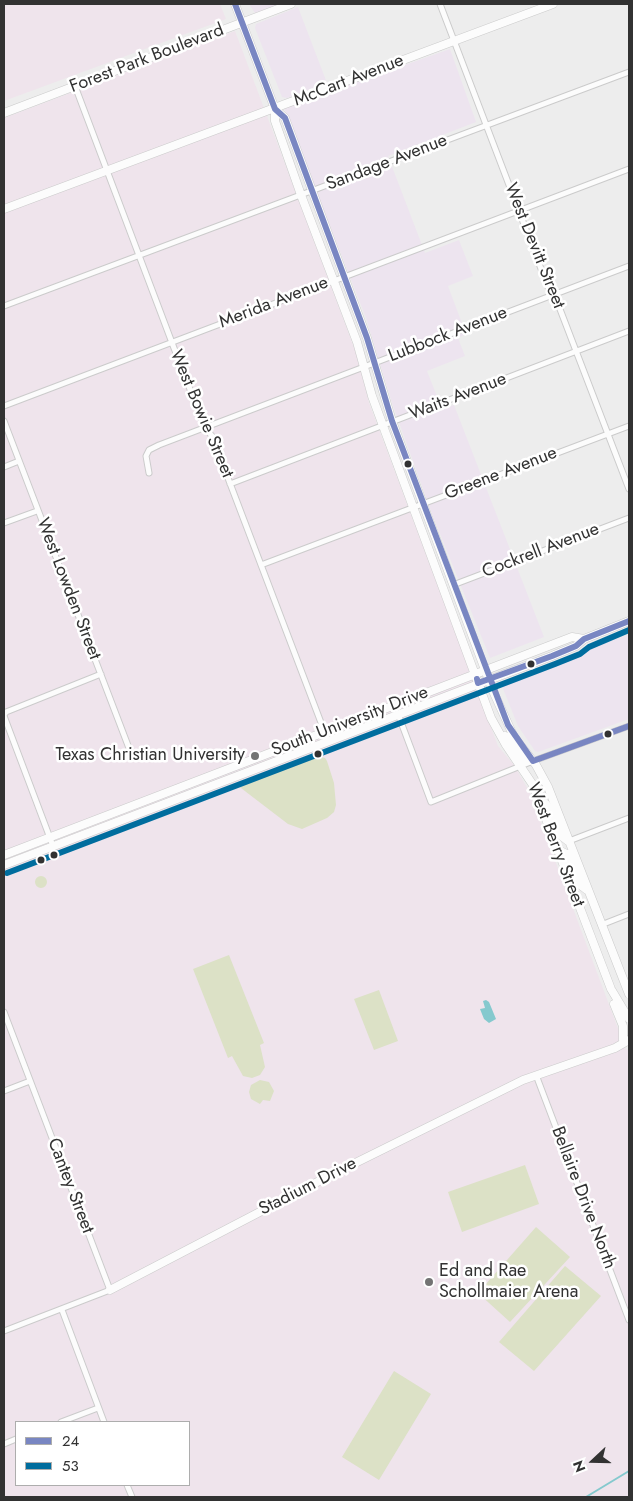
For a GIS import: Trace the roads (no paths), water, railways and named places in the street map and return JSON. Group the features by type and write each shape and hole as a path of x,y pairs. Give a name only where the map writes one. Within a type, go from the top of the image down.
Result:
{"main road":[{"name":"West Berry Street","path":"235,4 275,109 275,121 365,367 382,425 478,684 497,729 537,793 606,976 616,1000 629,1019"},
{"name":"Forest Park Boulevard","path":"4,113 291,4"},
{"name":"McCart Avenue","path":"4,209 553,4"},
{"name":"West Berry Street","path":"275,109 285,118 375,364 392,421 489,680 508,725 548,787 600,925 629,994"},
{"path":"431,556 437,562 444,576 453,585"},
{"name":"South University Drive","path":"4,865 489,680 576,646 584,639 629,621"},
{"name":"South University Drive","path":"4,855 49,836 572,637 584,639"},
{"path":"497,729 524,760 533,761"},
{"path":"537,793 545,803 559,834 569,842"},
{"path":"558,850 567,854 579,884 587,890"},
{"path":"606,976 627,1040"},
{"name":"Stadium Drive","path":"110,1290 325,1178 523,1080 615,1048 627,1040"}],"street":[{"name":"West Devitt Street","path":"440,4 551,296 558,304 629,489"},
{"name":"Sandage Avenue","path":"4,306 629,72"},
{"name":"West Bowie Street","path":"76,86 106,171 205,428 212,436 328,741"},
{"name":"Merida Avenue","path":"4,406 629,169"},
{"name":"Lubbock Avenue","path":"149,473 146,456 149,450 629,266"},
{"name":"Waits Avenue","path":"230,484 629,331"},
{"name":"West Lowden Street","path":"4,421 132,756"},
{"name":"Greene Avenue","path":"261,565 629,426"},
{"path":"4,467 19,461"},
{"path":"4,523 37,511"},
{"name":"Cockrell Avenue","path":"453,585 629,518"},
{"path":"53,846 4,715 6,712 101,674"},
{"path":"398,714 431,802 533,761 629,726"},
{"path":"569,842 629,818"},
{"path":"600,925 629,914"},
{"name":"Cantey Street","path":"4,1012 110,1290"},
{"name":"Bellaire Drive North","path":"536,1075 629,1320"},
{"path":"4,1092 30,1081"},
{"name":"Stadium Drive","path":"4,1332 110,1290"},
{"path":"62,1310 104,1421"},
{"path":"64,1421 98,1408"}],"water":[{"path":"483,1001 489,1002 496,1019 489,1023 484,1019 480,1009 485,1008"}],"waterway":[{"path":"586,1497 629,1471"}],"place":[{"name":"Texas Christian University","path":"255,756"},
{"name":"Ed and Rae Schollmaier Arena","path":"429,1282"}]}
